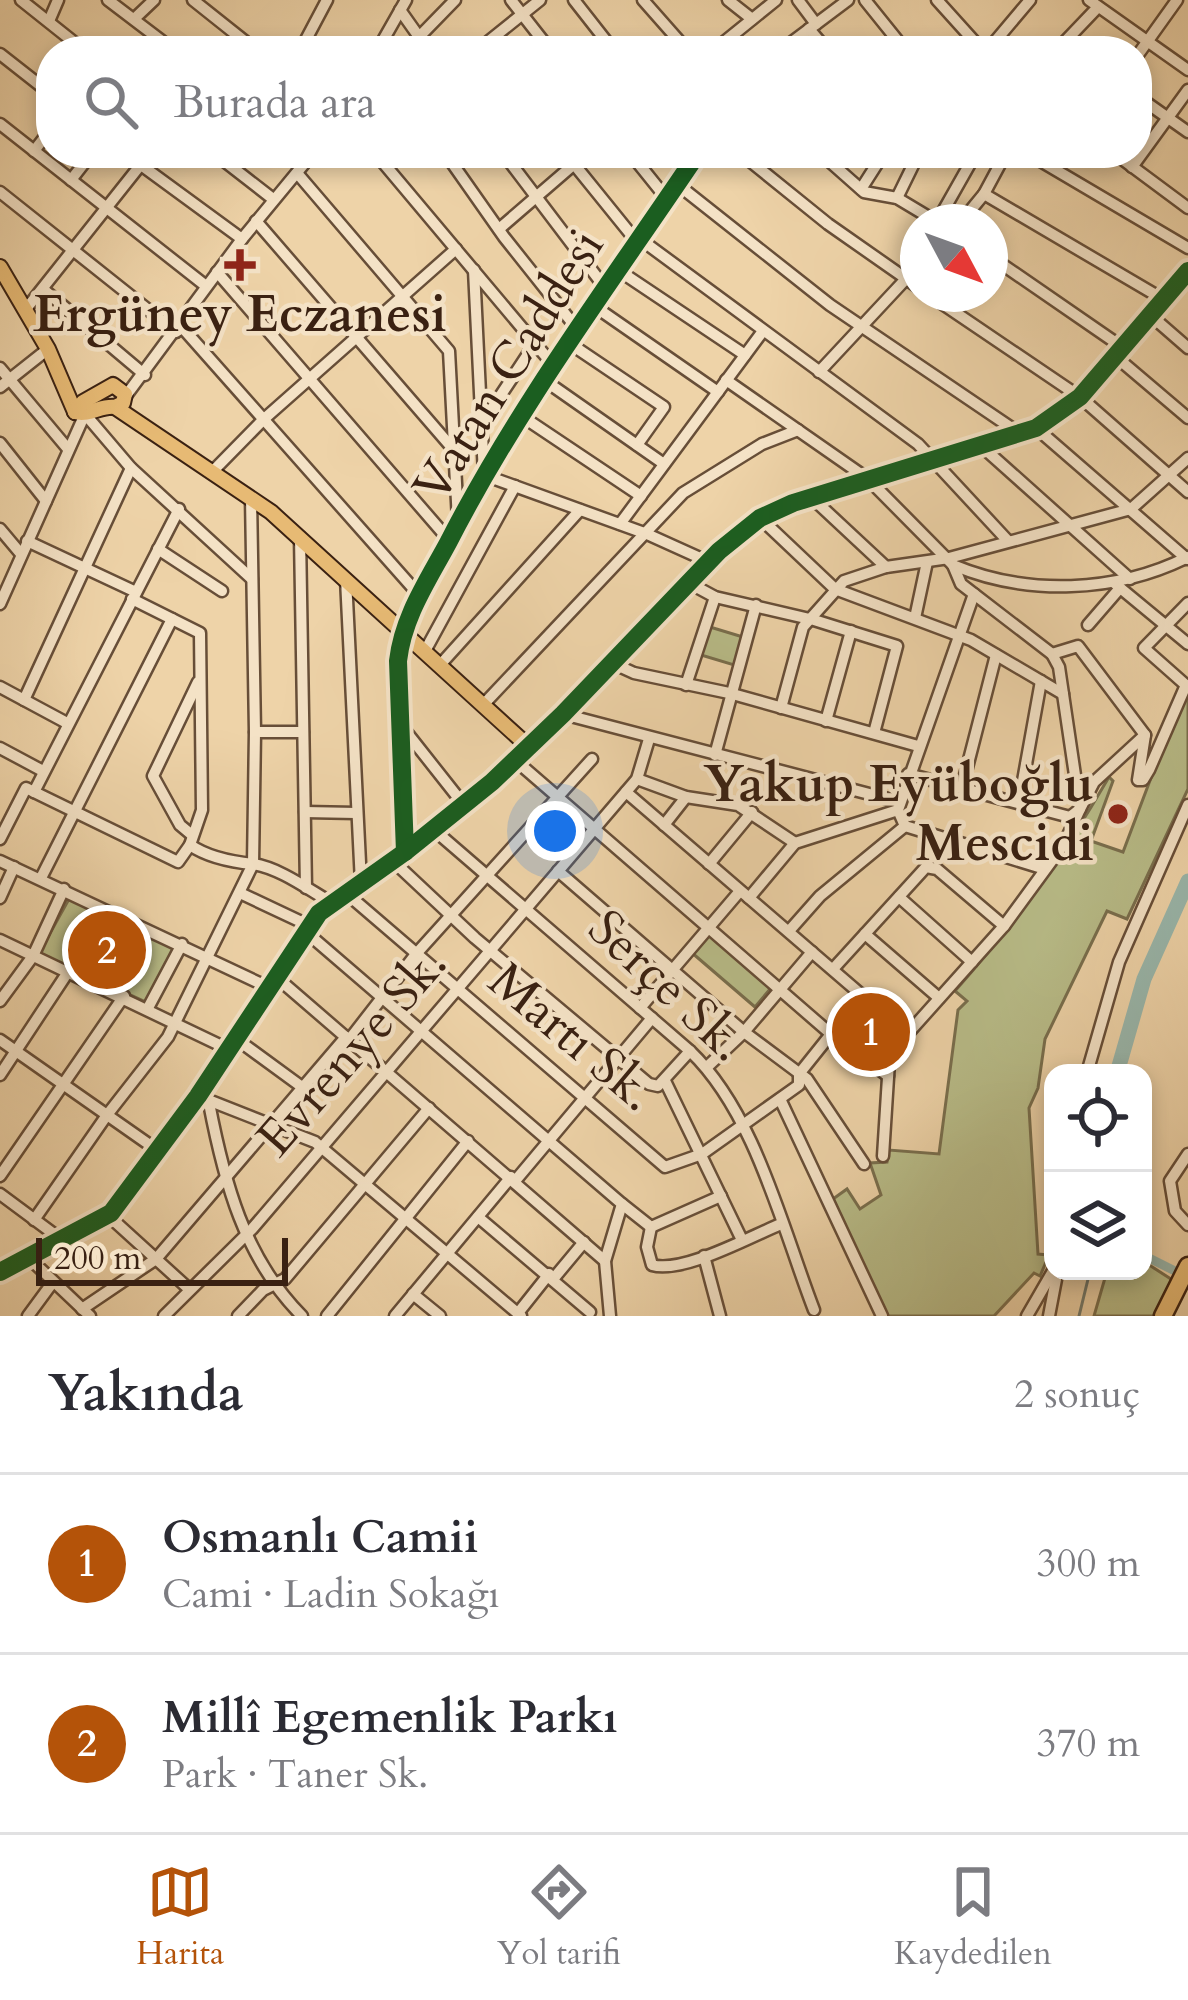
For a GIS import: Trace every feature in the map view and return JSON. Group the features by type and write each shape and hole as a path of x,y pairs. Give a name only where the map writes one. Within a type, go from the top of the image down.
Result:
{"highway":[{"path":"1163,1316 1188,1266"},
{"path":"1175,1316 1188,1292"}],"main road":[{"path":"0,266 81,410 115,397 148,427 251,498 300,537 529,747"}],"street":[{"path":"21,0 37,6 67,36"},
{"path":"49,21 58,0"},
{"path":"108,0 156,36"},
{"path":"134,20 154,0"},
{"path":"193,0 212,7 238,36"},
{"path":"308,36 327,0"},
{"path":"420,36 455,0"},
{"path":"511,0 539,36"},
{"path":"495,36 540,0"},
{"path":"574,0 602,36"},
{"path":"643,0 675,36"},
{"path":"728,0 752,19"},
{"path":"731,36 776,0"},
{"path":"798,0 819,36"},
{"path":"801,36 848,0"},
{"path":"865,0 894,36"},
{"path":"937,0 971,36"},
{"path":"998,36 1030,0"},
{"path":"1152,38 1177,0"},
{"path":"1067,36 1094,3 1137,36"},
{"path":"403,5 418,36"},
{"path":"385,36 403,5"},
{"path":"1152,47 1188,70"},
{"path":"0,54 36,82"},
{"path":"1152,139 1188,90"},
{"path":"1152,107 1188,132"},
{"path":"0,124 36,148"},
{"path":"56,168 206,286"},
{"path":"71,180 80,168"},
{"path":"26,309 139,168"},
{"path":"145,168 242,239"},
{"path":"233,168 273,200"},
{"path":"115,397 145,375 206,286 299,168"},
{"path":"388,168 554,366"},
{"path":"456,168 578,330"},
{"path":"514,168 605,289"},
{"path":"499,230 536,199 561,168"},
{"path":"578,168 639,240 918,444 1009,541"},
{"path":"642,168 667,199"},
{"name":"Vatan Caddesi","path":"402,630 520,415 686,168"},
{"path":"760,168 900,274"},
{"path":"837,168 862,190 907,204"},
{"path":"862,190 875,168"},
{"path":"897,198 912,168"},
{"path":"947,204 968,168"},
{"path":"976,204 998,168"},
{"path":"1052,168 1188,248"},
{"path":"1135,168 1188,208"},
{"path":"297,172 449,351 458,522"},
{"path":"676,184 859,326 1019,433"},
{"path":"0,192 178,328 420,596"},
{"path":"984,194 1161,298"},
{"path":"256,221 454,450"},
{"path":"213,471 264,419 456,249"},
{"path":"474,270 484,475 647,534 709,562"},
{"path":"618,270 745,355"},
{"path":"1008,270 1118,352 1188,418"},
{"path":"217,272 449,540"},
{"path":"2,1270 111,1213 203,1100 231,1043 308,929 332,903 405,852 515,760 709,562 760,518 811,497 1036,428 1080,397 1161,298 1187,274"},
{"path":"819,371 900,283"},
{"path":"43,289 145,375"},
{"path":"595,306 718,392"},
{"path":"955,312 1080,397 1188,492"},
{"path":"1149,314 1188,348"},
{"path":"620,524 763,331"},
{"path":"569,343 664,406 637,445"},
{"path":"483,422 534,345"},
{"path":"5,383 48,350"},
{"path":"0,368 5,383 68,449"},
{"path":"544,380 664,464"},
{"path":"726,380 868,479 951,561 961,584 1052,654 1059,667 1079,809"},
{"path":"0,604 81,410"},
{"path":"81,410 131,468 252,579"},
{"path":"520,415 641,496"},
{"path":"951,561 1023,585 1121,583 1187,558 1036,428"},
{"path":"483,705 683,493 762,444 799,430"},
{"path":"0,443 46,501"},
{"path":"979,444 1188,644"},
{"path":"781,708 803,627 844,581 886,567 951,561 1131,509 1188,458"},
{"path":"24,700 131,468"},
{"path":"425,651 515,486"},
{"path":"811,497 886,567"},
{"path":"34,1220 177,1022 253,864 251,498"},
{"path":"34,791 179,509"},
{"path":"440,665 580,510"},
{"path":"760,518 835,589 958,635 1063,694"},
{"path":"0,529 21,554"},
{"path":"300,537 306,888"},
{"path":"0,839 26,788 178,862 202,810 200,633 85,567 27,541"},
{"path":"158,549 222,591"},
{"path":"915,618 927,562"},
{"path":"346,579 361,883"},
{"path":"688,583 715,596 897,646 874,734"},
{"path":"1088,625 1121,583"},
{"path":"905,826 899,806 908,775 974,594"},
{"path":"686,685 715,596"},
{"path":"1052,654 1078,646 1145,735 1136,773 1138,780 1145,778 1187,686 1144,648 1188,603"},
{"path":"715,755 756,605"},
{"path":"41,878 172,619"},
{"path":"402,630 398,662 405,852"},
{"path":"826,721 850,631"},
{"path":"962,787 996,655"},
{"path":"612,663 634,673 729,693 918,746"},
{"path":"200,678 153,776 180,825 200,852 245,866 253,864 332,903"},
{"path":"1019,803 1041,681"},
{"path":"0,687 67,723"},
{"path":"563,715 899,806"},
{"path":"400,724 464,805"},
{"path":"255,732 303,732"},
{"path":"883,1156 887,1076 894,1049 1004,926 1064,844 1094,782 1145,735"},
{"path":"650,739 638,779 686,797 738,805 795,843"},
{"path":"0,748 43,771"},
{"path":"29,1258 86,1312 156,1259 416,955 592,759"},
{"path":"515,760 831,1034 887,1076"},
{"path":"908,775 1070,817 1079,809"},
{"name":"Evrenye Sk.","path":"164,1316 252,1229 638,779"},
{"path":"626,792 907,1034"},
{"path":"664,825 686,797"},
{"path":"0,803 14,811"},
{"path":"1090,1064 1119,962 1188,805"},
{"path":"640,1008 708,928 795,843 899,806"},
{"path":"305,812 356,813"},
{"path":"709,864 752,812"},
{"path":"905,826 1045,869"},
{"path":"789,931 820,896 905,826"},
{"name":"Serçe Sk.","path":"434,829 707,1067 729,1097 814,1310"},
{"path":"0,861 272,981 347,1038 605,1262"},
{"path":"393,861 649,1084 658,1086 665,1081 690,1051"},
{"path":"0,898 14,867"},
{"path":"833,969 926,867 937,869 1004,926"},
{"path":"558,871 744,1032 807,1079 865,1164"},
{"path":"0,1001 33,956 64,889"},
{"path":"240,893 308,929 651,1227"},
{"name":"Martı Sk.","path":"346,893 664,1167 702,1154"},
{"path":"899,897 972,962"},
{"path":"866,934 939,998"},
{"path":"0,940 231,1043 302,1087"},
{"path":"148,1007 182,944"},
{"path":"707,1067 744,1032 812,952"},
{"path":"0,1075 68,972"},
{"path":"0,1176 124,996"},
{"path":"394,1316 587,1100 652,1018"},
{"path":"702,1154 799,1084 799,1074 831,1034"},
{"path":"0,1040 158,1150"},
{"path":"665,1081 742,1240"},
{"path":"780,1099 882,1316"},
{"path":"203,1100 320,1146 519,1315 584,1242"},
{"path":"203,1100 224,1182 246,1232 274,1286 302,1316"},
{"path":"238,1316 263,1290 274,1286 429,1108"},
{"path":"327,1316 468,1141"},
{"path":"1188,1154 1170,1181 1175,1211 1188,1226"},
{"path":"0,1194 62,1240"},
{"path":"651,1227 721,1196"},
{"path":"478,1217 551,1276 589,1314 610,1316 605,1262 622,1204"},
{"path":"111,1213 189,1289"},
{"path":"651,1227 647,1246 652,1265 662,1268 781,1224"},
{"path":"704,1256 720,1316"},
{"path":"1027,1316 1049,1280"},
{"path":"1049,1316 1054,1280"},
{"path":"28,1316 53,1282"},
{"path":"413,1294 440,1316"}],"green space":[{"path":"710,627 743,637 734,665 701,655"},
{"path":"1183,693 1188,698 1188,789 1127,919 1107,911 1045,1039 1038,1088 1029,1108 1038,1254 1044,1255 1040,1276 1034,1273 994,1316 887,1316 833,1199 847,1189 860,1209 881,1195 870,1163 887,1162 889,1150 939,1154 958,1010 967,1001 955,991 1038,888 1109,777 1113,781 1091,841 1123,852"},
{"path":"69,899 175,946 146,1002 39,953"},
{"path":"708,933 771,988 755,1007 691,952"},
{"path":"1152,1267 1174,1281 1155,1316 1094,1316 1104,1280 1152,1280"}],"waterway":[{"path":"1120,1064 1144,979 1188,881"},
{"path":"1152,1260 1179,1273"},
{"path":"1079,1316 1088,1280"}],"cycle path":[{"path":"405,852 398,661 410,615 504,442 688,168"},
{"path":"0,1272 111,1213 198,1096 319,913 492,782 719,551 760,518 793,503 1036,428 1080,397 1188,271"}],"place":[{"name":"Ergüney Eczanesi","path":"240,265"},
{"name":"Yakup Eyüboğlu Mescidi","path":"1118,814"},
{"name":"Millî Egemenlik Parkı","path":"107,950"},
{"name":"Osmanlı Camii","path":"871,1032"}]}
